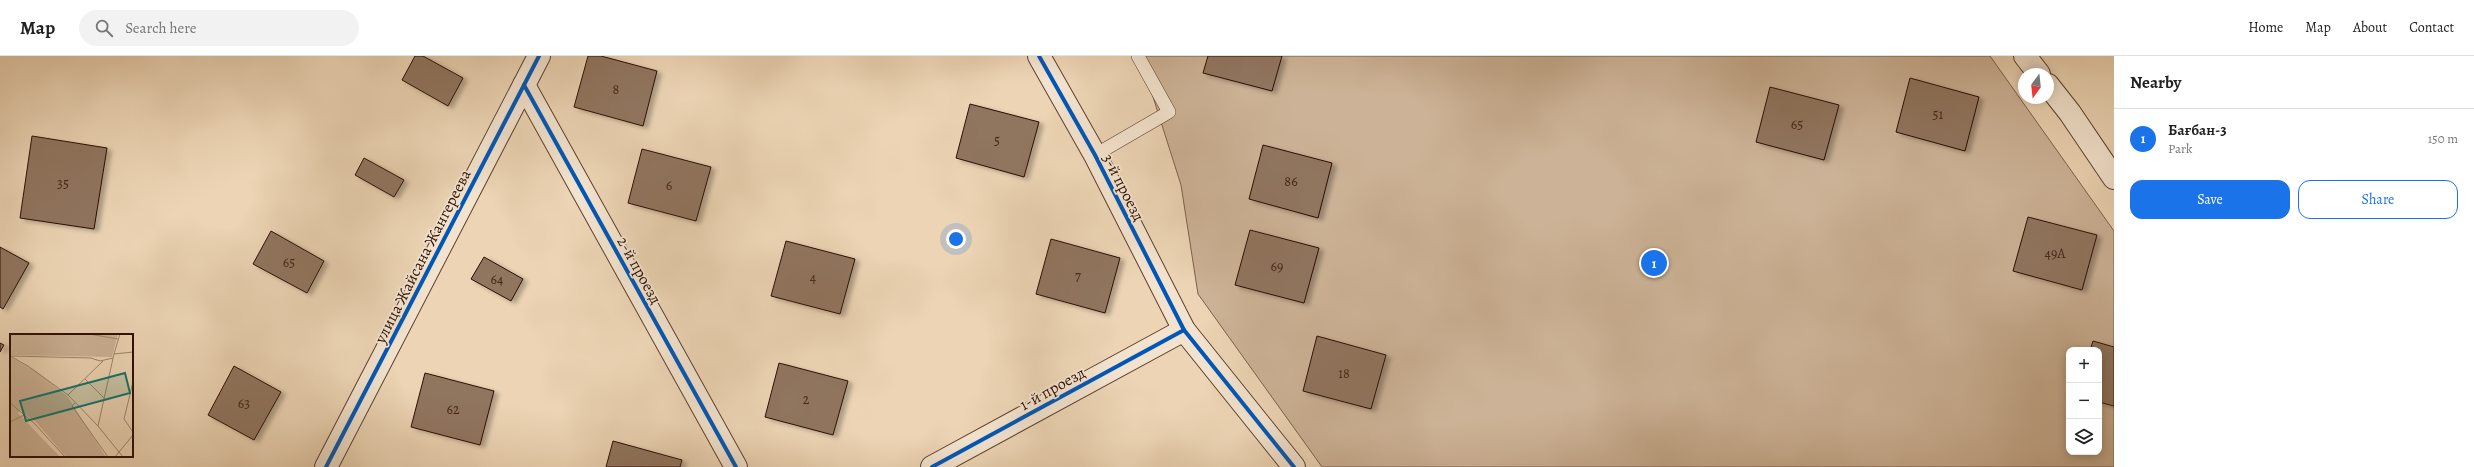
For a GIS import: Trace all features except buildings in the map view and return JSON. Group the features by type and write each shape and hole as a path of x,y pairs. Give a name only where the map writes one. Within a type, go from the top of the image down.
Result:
{"street":[{"name":"улица Жайсана Жангереева","path":"326,467 539,56"},
{"name":"3-й проезд","path":"1039,56 1095,155 1184,330 1294,467"},
{"path":"2025,56 2034,68"},
{"name":"2-й проезд","path":"524,86 736,467"},
{"path":"2054,93 2112,171"},
{"name":"1-й проезд","path":"932,467 1184,330"}],"lane":[{"path":"1095,155 1169,112 1138,56"}],"shaded area":[{"path":"1140,56 1990,56 2018,96 2018,104 2024,104 2114,231 2114,467 1322,467 1198,294 1181,185"}],"cycle path":[{"path":"326,467 539,56"},
{"path":"1039,56 1095,155 1184,330 1294,467"},
{"path":"524,85 736,467"},
{"path":"932,467 1184,330"}],"place":[{"name":"Бағбан-3","path":"1654,263"}]}
